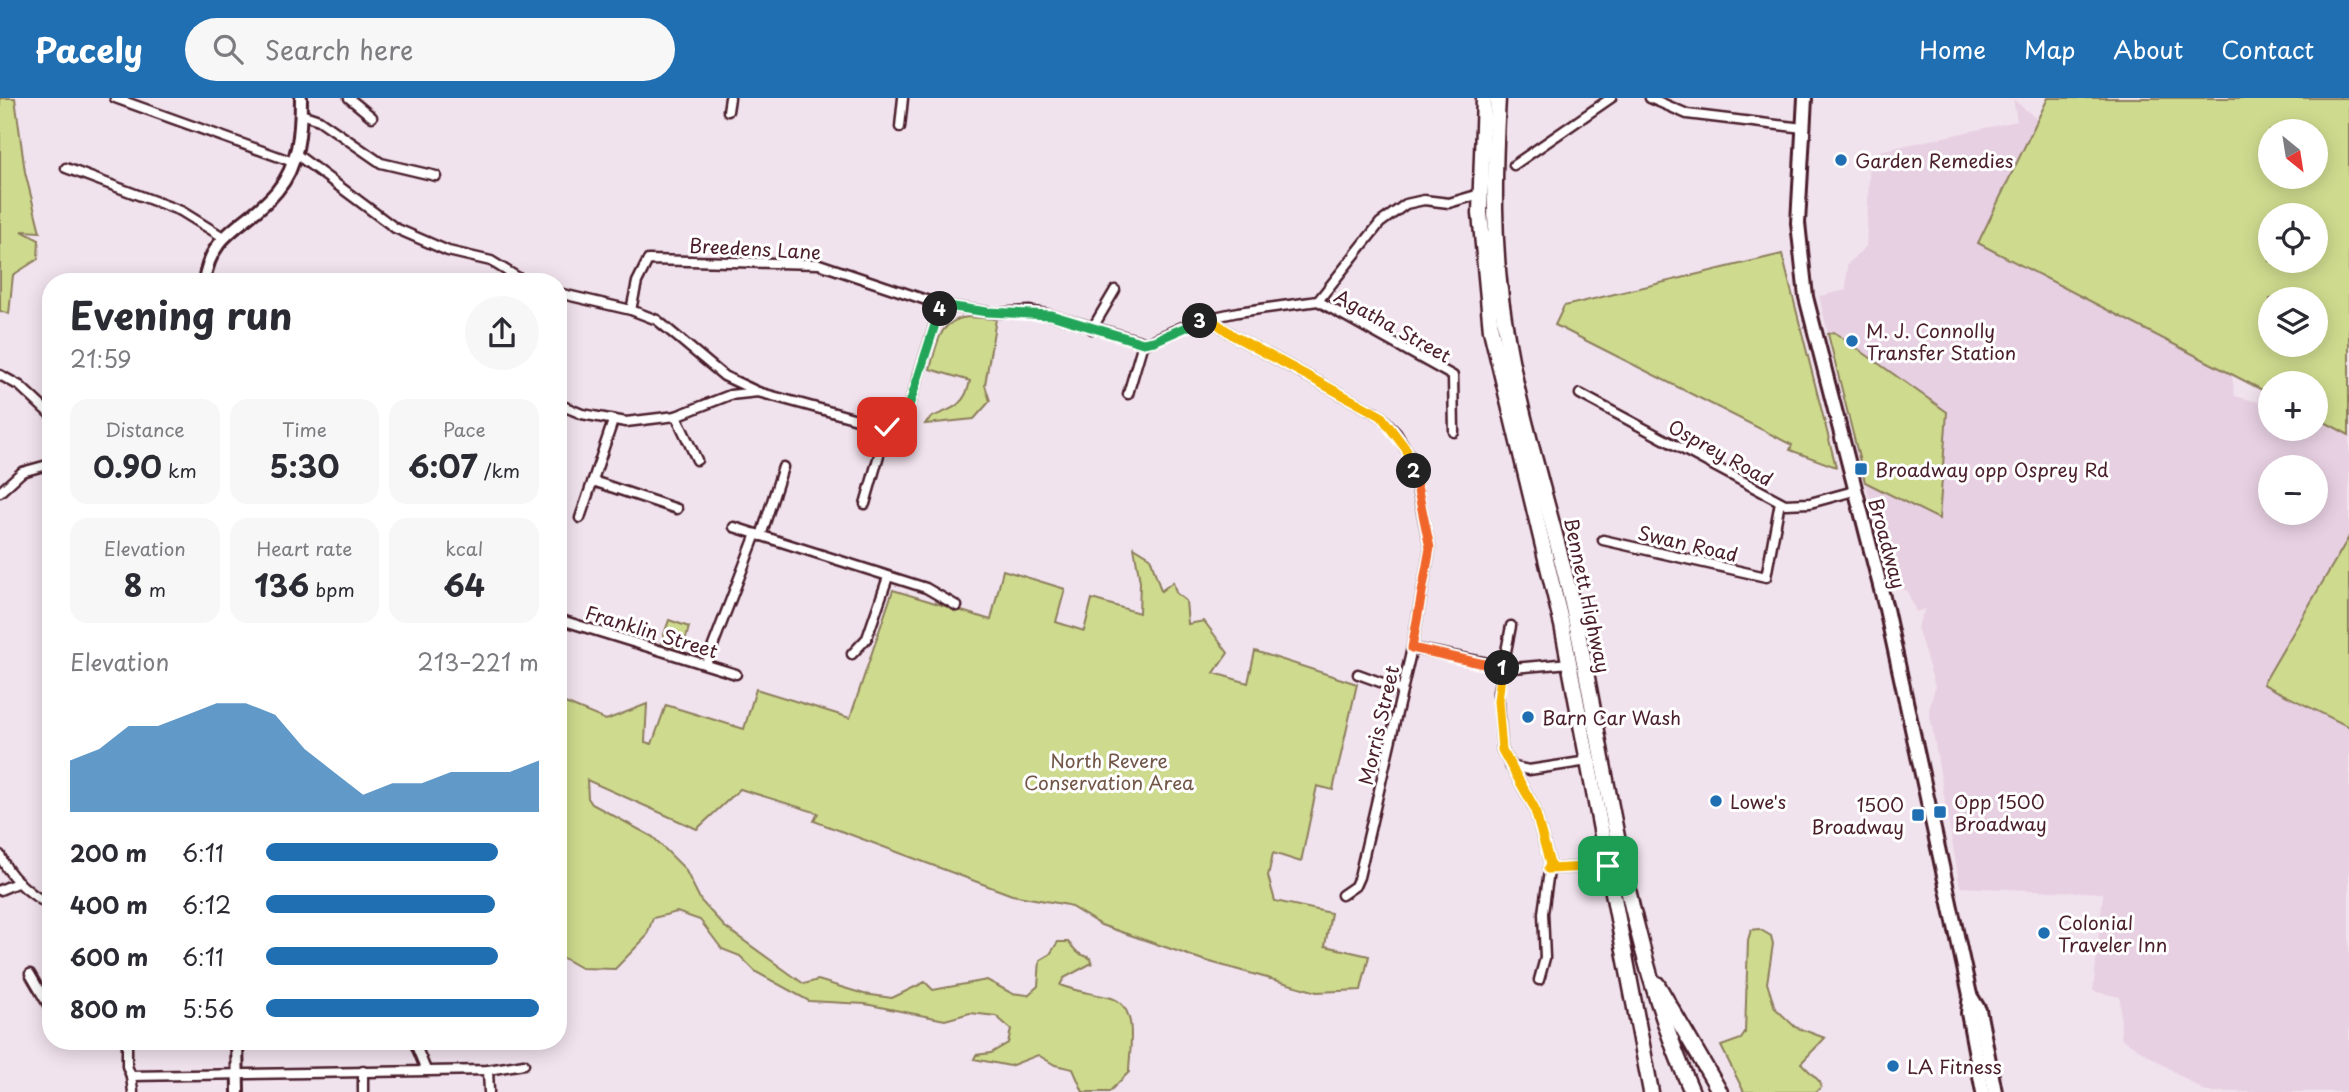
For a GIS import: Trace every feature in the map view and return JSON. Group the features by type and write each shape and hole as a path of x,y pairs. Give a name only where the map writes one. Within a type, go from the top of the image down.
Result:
{"highway":[{"name":"Bennett Highway","path":"1484,98 1480,194 1483,272 1494,347 1548,559 1570,663 1651,1092"},
{"name":"Bennett Highway","path":"1498,98 1494,197 1500,297 1514,372 1574,613 1643,958 1665,1029 1692,1092"},
{"path":"1643,958 1720,1092"}],"main road":[{"path":"206,273 210,257 223,237 272,196 295,158 301,98"},
{"name":"Broadway","path":"1805,98 1798,223 1802,274 1854,491 1886,609 1970,995 1968,1013 1983,1092"},
{"name":"Broadway","path":"1970,995 1979,1010 1995,1092"},
{"path":"237,1050 238,1092"}],"street":[{"path":"115,98 295,158 395,228 448,251 491,261 511,273"},
{"path":"349,98 372,117"},
{"path":"728,111 730,98"},
{"path":"900,127 903,98"},
{"path":"1514,164 1611,98"},
{"path":"1650,98 1670,109 1715,119 1803,128"},
{"path":"1670,98 1670,109"},
{"path":"301,114 319,120 381,163 436,176"},
{"path":"66,168 181,211 223,237"},
{"path":"1128,394 1143,343 1209,318 1318,301 1380,223 1406,204 1424,200 1449,202 1480,194"},
{"name":"Breedens Lane","path":"631,310 637,282 648,260 819,264 941,305 995,313 1029,312 1143,343"},
{"path":"1092,329 1115,290"},
{"path":"567,295 631,310 657,320 677,335 696,356 724,376 758,392 901,431 941,305"},
{"name":"Agatha Street","path":"1318,301 1453,376 1454,432"},
{"name":"Morris Street","path":"1209,318 1234,336 1377,412 1396,433 1412,461 1430,545 1412,648 1359,877 1351,890 1342,895"},
{"path":"0,375 20,386 42,407"},
{"path":"567,408 613,421 676,416 730,395 758,392"},
{"name":"Osprey Road","path":"1580,394 1780,502 1797,505 1854,491"},
{"path":"676,416 697,460"},
{"path":"580,518 613,421"},
{"path":"865,504 887,427"},
{"path":"0,492 22,472 42,466"},
{"path":"706,664 783,467"},
{"path":"593,481 677,509"},
{"name":"Swan Road","path":"1603,540 1766,577 1780,502"},
{"path":"734,527 926,588 957,606"},
{"path":"852,654 867,638 888,577"},
{"name":"Franklin Street","path":"567,622 736,674"},
{"path":"1511,626 1498,701 1502,750 1534,807 1542,826 1550,864 1543,913 1549,958 1539,980"},
{"path":"1412,648 1502,667 1525,668 1570,663"},
{"path":"1358,674 1402,690"},
{"path":"1510,766 1529,770 1588,761"},
{"path":"0,855 4,866 42,900"},
{"path":"1548,869 1608,866"},
{"path":"0,890 19,882"},
{"path":"30,974 42,998"},
{"path":"127,1050 127,1066 133,1092"},
{"path":"418,1050 426,1070"},
{"path":"131,1076 488,1070 524,1064"},
{"path":"488,1070 489,1092"},
{"path":"363,1071 363,1092"}],"shaded area":[{"path":"2013,99 2047,128 2229,355 2235,396 2258,402 2258,441 2328,441 2328,425 2349,435 2349,1092 2206,1092 2121,1038 2120,997 2093,991 2103,893 1960,887 1929,710 1935,687 1917,627 1925,609 1916,612 1907,591 1893,583 1865,482 1939,518 1947,413 1834,332 1828,334 1819,296 1846,290 1847,265 1866,246 1870,153 2017,121"}],"green space":[{"path":"0,98 15,98 25,172 40,232 22,231 39,240 38,259 13,275 9,314 0,311"},
{"path":"2048,98 2349,98 2349,435 2328,424 2328,371 2258,371 2258,388 1978,243"},
{"path":"1782,254 1836,467 1790,450 1792,445 1555,325 1564,306"},
{"path":"958,319 996,319 985,385 990,401 974,419 925,424 955,406 966,393 970,381 930,369 937,343 945,328"},
{"path":"1834,332 1947,412 1939,519 1865,482 1828,334"},
{"path":"2349,537 2349,727 2263,684"},
{"name":"North Revere Conservation Area","path":"1134,547 1150,557 1161,591 1173,582 1176,593 1186,601 1188,624 1204,621 1228,653 1214,673 1248,683 1255,651 1357,684 1333,790 1317,786 1301,862 1273,853 1268,876 1275,901 1331,913 1325,946 1369,956 1361,990 1317,992 1203,960 1101,925 1068,905 1012,895 814,821 818,813 740,789 697,829 587,780 588,798 592,804 653,837 685,869 701,901 725,927 804,984 818,980 864,994 892,998 925,982 933,990 987,980 1011,993 1028,995 1038,986 1040,960 1050,954 1058,942 1068,942 1078,953 1090,958 1092,963 1064,978 1060,985 1108,997 1118,1001 1125,1009 1131,1029 1129,1072 1109,1092 1083,1092 1073,1069 1055,1065 1038,1055 1010,1066 974,1059 976,1055 991,1053 1008,1043 1011,1029 996,1016 970,1013 945,1020 865,1004 809,1001 756,972 740,956 722,949 700,920 677,912 653,918 646,937 615,969 581,968 567,960 567,704 606,720 647,704 645,742 652,744 666,705 744,729 756,689 850,718 893,590 991,620 1003,570 1065,589 1056,622 1084,631 1092,599 1139,613 1140,582"},
{"path":"669,620 689,627 683,649 661,643"},
{"path":"1759,929 1771,936 1773,944 1767,983 1775,1008 1795,1027 1825,1038 1801,1063 1820,1082 1821,1087 1816,1092 1744,1092 1721,1046 1741,1039 1745,1033 1748,940 1751,930"}],"place":[{"name":"Garden Remedies","path":"1841,160"},
{"name":"M. J. Connolly Transfer Station","path":"1852,341"},
{"name":"Broadway opp Osprey Rd","path":"1861,469"},
{"name":"Barn Car Wash","path":"1528,717"},
{"name":"Lowe's","path":"1716,801"},
{"name":"Opp 1500 Broadway","path":"1940,812"},
{"name":"1500 Broadway","path":"1918,815"},
{"name":"Colonial Traveler Inn","path":"2044,933"},
{"name":"LA Fitness","path":"1893,1066"}],"route":[{"path":"887,427 901,431 941,305 995,313 1029,312 1051,315 1143,343 1209,318 1234,336 1377,412 1392,426 1410,456 1430,548 1412,648 1502,667 1498,701 1502,750 1542,826 1550,864 1548,869 1608,866"}]}
